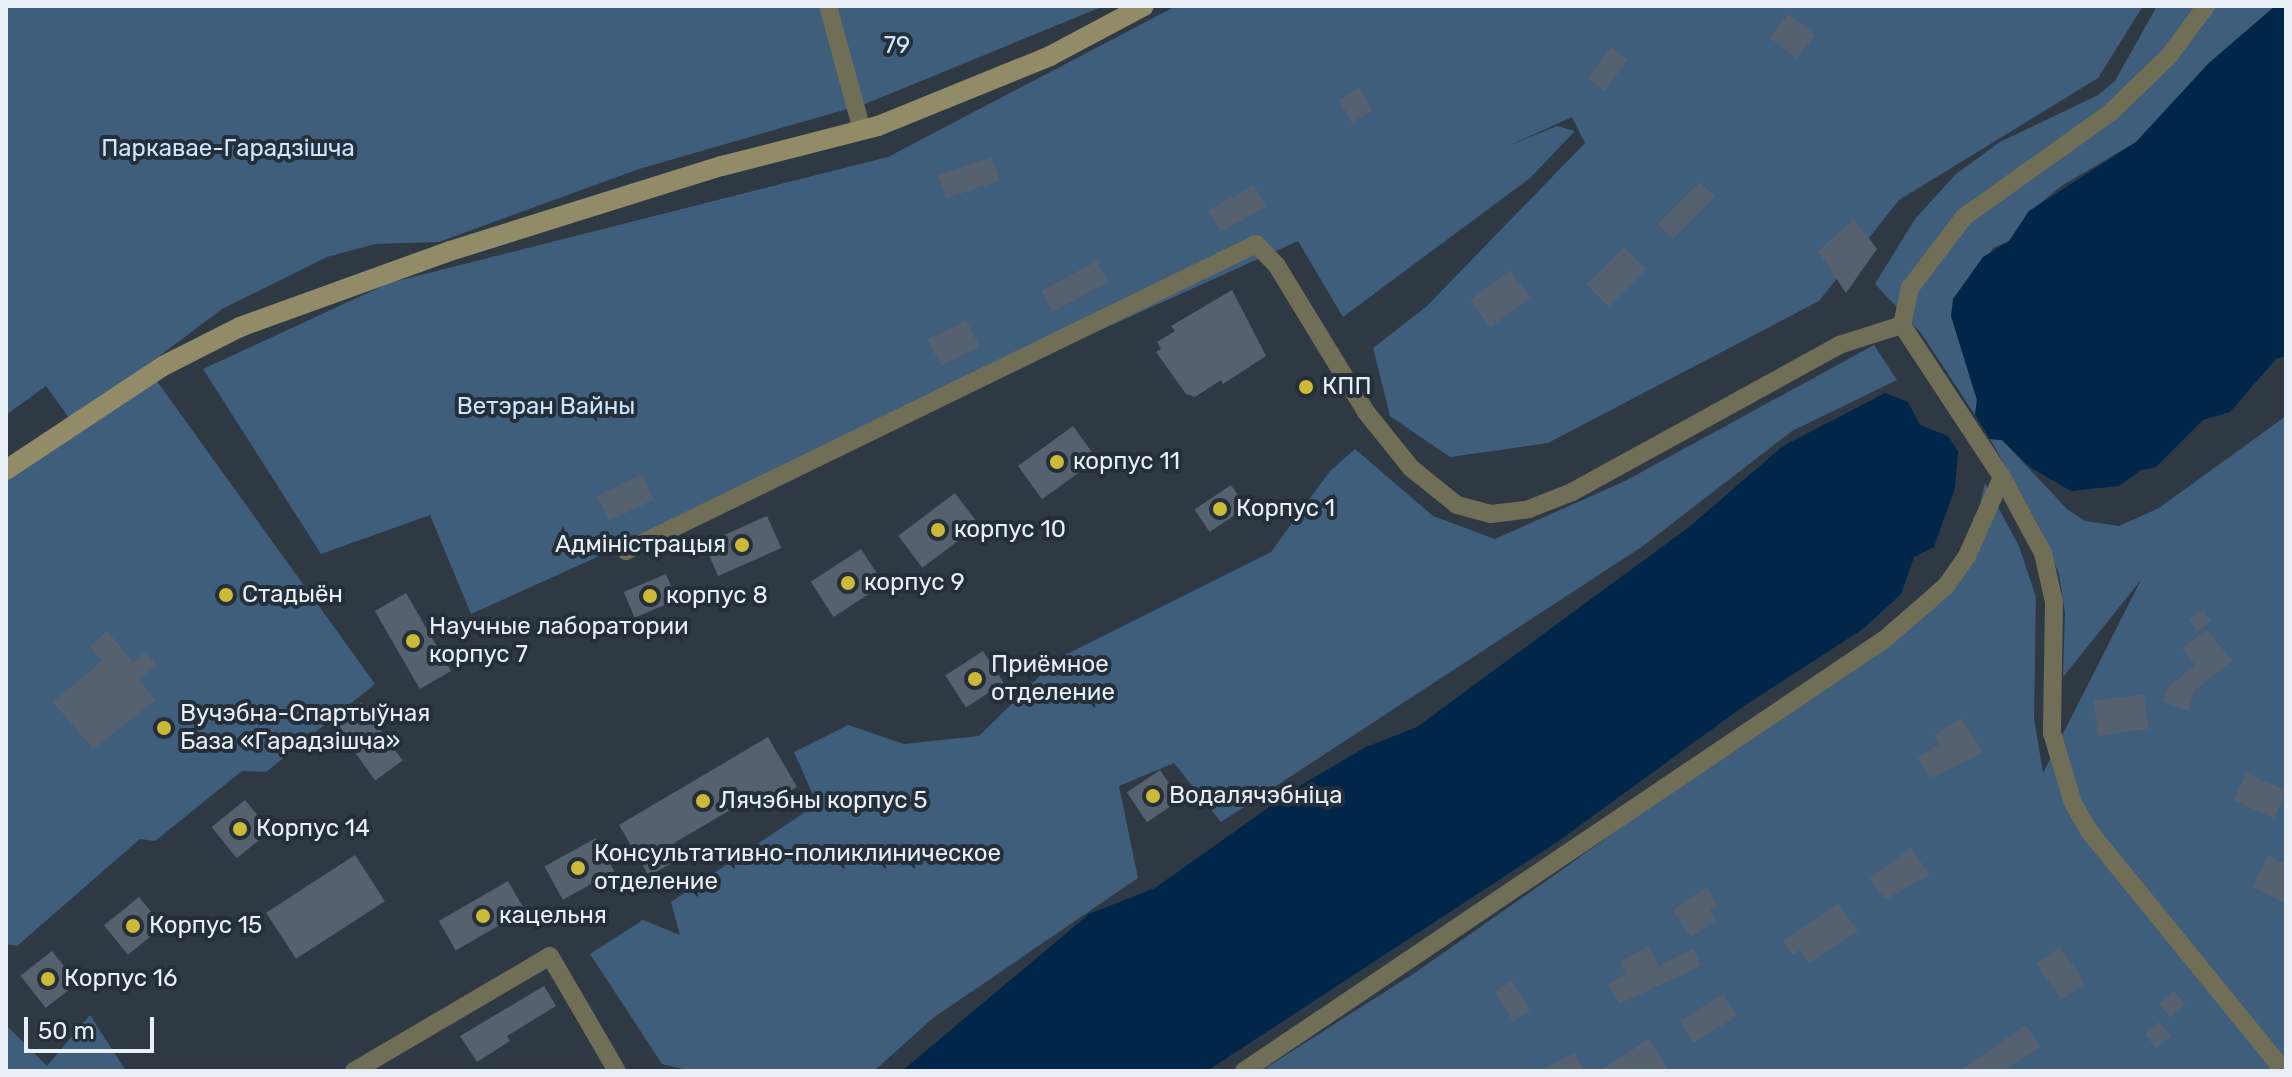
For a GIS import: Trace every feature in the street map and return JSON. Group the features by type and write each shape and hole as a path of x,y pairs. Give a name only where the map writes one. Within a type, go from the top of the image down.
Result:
{"street":[{"path":"828,6 862,130"},
{"path":"6,470 163,366 240,327 450,251 722,166 862,130 1050,56 1144,6"},
{"path":"2206,6 2169,56 2110,113 1964,217 1910,288 1902,325 2032,527 2050,577 2056,633 2052,733 2073,803 2089,831 2284,1071"},
{"path":"626,551 1256,244 1277,266 1366,412 1411,468 1450,501 1491,514 1529,509 1562,496 1839,345 1902,325"},
{"path":"1244,1071 1885,639 1946,586 1967,556 2002,477"},
{"path":"354,1071 550,956 617,1071"}],"green space":[{"path":"6,6 1104,6 865,104 639,169 439,242 375,244 327,257 222,309 146,366 375,684 266,772 242,771 155,841 140,839 17,946 6,944 6,464 69,418 46,386 6,415"},
{"name":"Ветэран Вайны","path":"1176,6 2143,6 2098,78 1899,200 1819,301 1548,443 1450,457 1390,416 1373,348 1427,306 1585,143 1572,117 1506,147 1557,126 1575,131 1530,178 1343,317 1298,241 471,614 430,515 321,554 203,369 389,283 888,157"},
{"path":"2157,6 2275,6 2208,64 2136,142 2063,185 2030,211 2009,241 1993,248 1951,316 1977,400 1975,415 1921,333 1875,284 1915,219 1956,174 2000,142 2098,95 2115,81"},
{"path":"1874,345 1897,380 1792,431 1643,546 1221,822 1174,763 1119,786 1138,878 933,1018 874,1071 691,1071 662,1064 590,954 643,920 680,935 671,902 817,804 794,752 848,725 904,744 979,736 1057,659 1271,552 1330,471 1355,449 1433,516 1495,539 1625,481"},
{"path":"2286,416 2286,1071 1261,1071 1416,972 1556,874 1739,743 1947,581 1977,517 1985,483 2019,546 2036,597 2034,718 2043,773 2141,580 2063,677 2065,613 2059,574 2039,526 1990,439 2002,440 2067,509 2085,521 2119,526 2159,508"},
{"path":"90,1015 126,1071 6,1071 6,1025 47,1066"}],"shaded area":[{"path":"2275,6 2286,6 2286,356 2276,359 2230,412 2203,420 2156,467 2141,470 2119,486 2071,491 2031,468 2002,440 1990,439 1975,415 1977,400 1951,316 1953,299 1983,257 2009,241 2029,211 2136,142 2208,64"},
{"path":"1885,393 1908,402 1920,425 1948,436 1958,451 1955,488 1934,547 1914,557 1901,594 1863,629 1744,706 1560,840 1207,1071 902,1071 1089,914 1155,888 1296,788 1366,747 1417,727 1689,527 1783,446"}],"building":[{"path":"1788,14 1815,34 1797,58 1770,38"},
{"path":"1611,47 1628,60 1604,91 1588,78"},
{"path":"1360,88 1373,111 1352,122 1339,100"},
{"path":"992,157 1000,181 946,198 938,175"},
{"path":"1700,182 1715,197 1672,239 1658,224"},
{"path":"1254,185 1266,207 1221,232 1209,210"},
{"path":"1854,219 1877,249 1846,293 1818,251"},
{"path":"1624,247 1646,269 1608,306 1587,284"},
{"path":"1097,261 1108,282 1053,312 1041,291"},
{"path":"1510,270 1530,297 1491,327 1470,300"},
{"path":"1232,290 1266,356 1223,384 1221,380 1195,397 1186,394 1156,352 1161,349 1157,342 1175,331 1171,326"},
{"path":"966,320 980,347 941,366 928,340"},
{"name":"корпус 11","path":"1073,426 1097,459 1042,499 1018,466"},
{"path":"642,474 654,499 609,521 597,496"},
{"name":"Корпус 1","path":"1231,485 1246,507 1210,532 1195,510"},
{"name":"корпус 10","path":"955,493 979,525 922,568 898,536"},
{"name":"Адміністрацыя","path":"767,516 781,548 718,576 704,544"},
{"name":"корпус 9","path":"861,549 884,584 834,617 811,582"},
{"name":"корпус 8","path":"666,574 677,600 635,618 624,592"},
{"name":"Научные лаборатории корпус 7","path":"406,593 451,671 420,689 375,611"},
{"path":"2203,610 2211,621 2197,631 2189,620"},
{"path":"2207,629 2232,661 2195,690 2188,711 2163,702 2169,686 2195,665 2182,648"},
{"path":"107,631 133,662 145,652 157,665 139,680 156,700 93,749 53,702 102,661 90,646"},
{"name":"Приёмное отделение","path":"983,651 1004,683 966,707 945,676"},
{"path":"2144,694 2149,729 2098,736 2093,701"},
{"path":"361,703 403,760 375,780 333,723"},
{"path":"1961,718 1983,752 1931,778 1918,758 1940,744 1934,735"},
{"name":"Лячэбны корпус 5","path":"768,737 797,787 763,807 756,795 674,843 682,857 649,876 619,825"},
{"name":"Водалячэбніца","path":"1160,770 1180,800 1147,822 1127,792"},
{"path":"2246,773 2286,791 2274,818 2234,800"},
{"name":"Корпус 14","path":"245,800 270,831 237,858 212,827"},
{"name":"Консультативно-поликлиническое отделение","path":"596,838 614,871 563,900 544,867"},
{"path":"1911,848 1930,875 1885,900 1870,878"},
{"path":"355,855 385,901 296,959 266,913"},
{"path":"2268,855 2286,864 2286,904 2252,887"},
{"name":"кацельня","path":"508,881 525,910 456,950 439,921"},
{"path":"1706,887 1718,905 1710,910 1716,920 1691,937 1673,910"},
{"name":"Корпус 15","path":"139,897 163,927 128,955 104,925"},
{"path":"1838,903 1858,931 1809,963 1800,950 1793,955 1783,941"},
{"path":"1648,946 1659,966 1693,948 1701,966 1619,1004 1608,983 1626,974 1619,962"},
{"path":"2060,947 2085,983 2061,1000 2036,964"},
{"name":"Корпус 16","path":"52,951 77,983 46,1008 20,976"},
{"path":"1512,981 1530,1011 1513,1021 1495,991"},
{"path":"544,986 556,1006 507,1036 510,1041 477,1062 460,1036"},
{"path":"2174,991 2186,1005 2171,1018 2159,1004"},
{"path":"1723,994 1737,1016 1694,1043 1680,1021"},
{"path":"2159,1022 2171,1036 2156,1048 2145,1034"},
{"path":"2026,1025 2040,1047 2003,1071 1959,1071"},
{"path":"1649,1039 1669,1071 1599,1071"},
{"path":"1575,1053 1584,1071 1539,1071"}],"place":[{"name":"КПП","path":"1306,387"},
{"name":"корпус 11","path":"1057,462"},
{"name":"Корпус 1","path":"1220,509"},
{"name":"корпус 10","path":"938,530"},
{"name":"Адміністрацыя","path":"742,545"},
{"name":"корпус 9","path":"848,583"},
{"name":"Стадыён","path":"226,595"},
{"name":"корпус 8","path":"650,596"},
{"name":"Научные лаборатории корпус 7","path":"413,641"},
{"name":"Приёмное отделение","path":"975,679"},
{"name":"Вучэбна-Спартыўная База «Гарадзішча»","path":"164,728"},
{"name":"Водалячэбніца","path":"1153,796"},
{"name":"Лячэбны корпус 5","path":"703,801"},
{"name":"Корпус 14","path":"240,829"},
{"name":"Консультативно-поликлиническое отделение","path":"578,868"},
{"name":"кацельня","path":"483,916"},
{"name":"Корпус 15","path":"133,926"},
{"name":"Корпус 16","path":"48,979"}],"park label":[{"name":"79","path":"897,46"},
{"name":"Паркавае-Гарадзішча","path":"228,149"}]}
